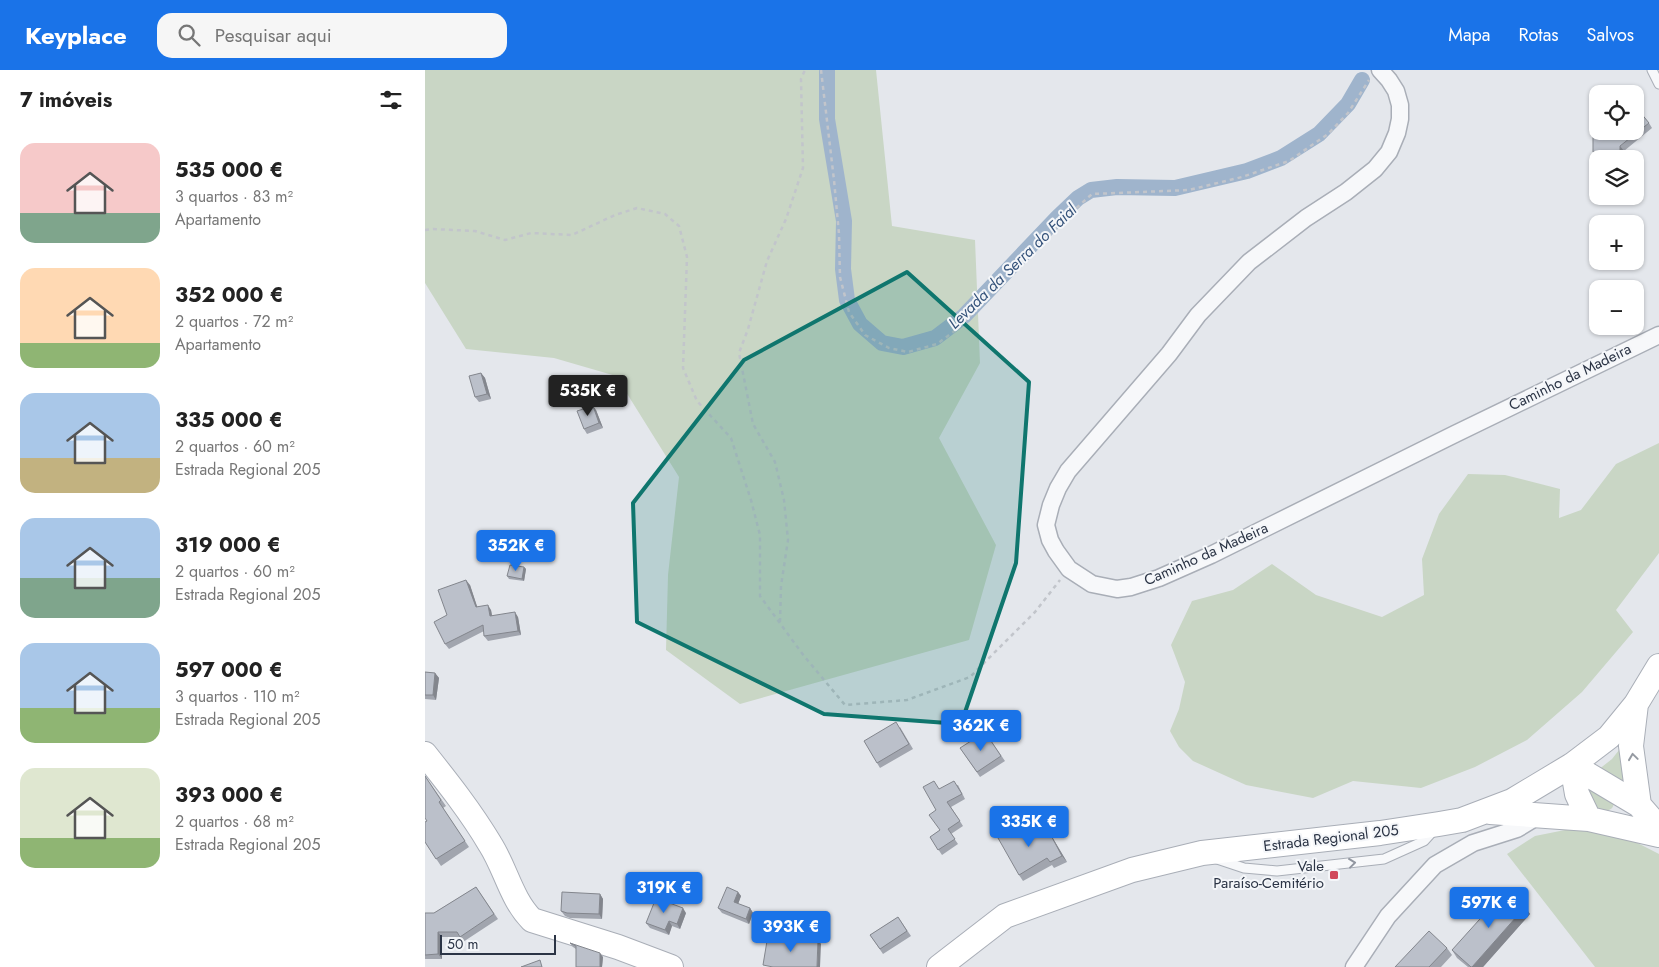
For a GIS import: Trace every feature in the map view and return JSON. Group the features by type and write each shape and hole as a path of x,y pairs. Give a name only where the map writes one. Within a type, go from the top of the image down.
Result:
{"main road":[{"name":"Estrada Regional 205","path":"939,967 1005,916 1132,870 1202,853 1380,834 1462,820 1486,812 1512,801 1572,765 1609,736 1636,704 1659,666"},
{"path":"1636,704 1631,746 1639,805"},
{"path":"425,754 476,822 491,846 515,898 532,920 618,947 671,967"},
{"path":"1572,765 1639,805 1659,828"},
{"path":"1572,765 1577,794 1598,821"},
{"path":"1598,821 1639,805"},
{"path":"1486,812 1598,821 1659,835"}],"street":[{"name":"Caminho da Madeira","path":"1376,73 1389,80 1396,91 1400,105 1397,133 1389,152 1375,169 1346,192 1306,218 1249,262 1198,315 1169,354 1068,471 1051,505 1046,525 1050,540 1069,569 1092,584 1117,589 1131,587 1159,578 1211,555 1659,335"},
{"path":"1354,967 1388,916 1435,865 1473,843 1517,829 1540,815"}],"lane":[{"path":"1652,70 1659,84"}],"path":[{"path":"780,624 781,586 788,540 785,500 775,462 753,424 739,353 748,329 767,261 785,219 803,168 801,79 805,70"},
{"path":"821,70 836,198 840,276 849,312 865,335 889,348 908,352 937,344 956,330 1092,194 1189,190 1242,177 1289,161 1327,134 1348,113 1376,73"},
{"path":"425,230 475,231 505,240 531,233 572,235 615,215 637,208 665,214 679,226 687,257 683,368 697,401 731,438 760,535 760,596 804,656 845,705 907,700 970,677 1035,612 1069,569"}],"highlighted area":[{"path":"907,272 1029,382 1016,563 961,724 824,714 637,622 633,503 744,360"}],"green space":[{"path":"425,70 876,70 892,226 975,240 980,363 939,438 996,545 969,640 740,704 666,650 668,575 679,477 616,376 554,358 466,349 425,283"},
{"path":"1659,443 1659,553 1616,610 1633,632 1582,692 1527,740 1475,767 1421,788 1353,781 1313,798 1246,785 1193,761 1179,747 1170,731 1179,709 1185,682 1171,645 1192,601 1233,590 1272,564 1316,595 1382,617 1424,595 1422,559 1439,514 1468,474 1505,475 1560,489 1559,518 1581,510 1616,464"},
{"path":"1623,745 1628,787 1598,770 1612,759"},
{"path":"1582,785 1614,801 1613,807 1606,810 1597,810"},
{"path":"1580,827 1616,832 1659,854 1659,967 1595,967 1507,854 1535,836"}],"building":[{"path":"1644,117 1649,123 1644,127"},
{"path":"1593,140 1628,140 1620,146 1620,150 1593,150"},
{"path":"481,373 487,394 475,397 469,376"},
{"path":"593,406 599,423 584,429 577,411"},
{"path":"510,565 524,567 522,579 507,576"},
{"path":"466,580 476,607 488,605 490,616 515,612 518,631 484,636 483,625 445,644 434,622 447,615 438,590"},
{"path":"425,672 435,673 433,695 425,695"},
{"path":"896,722 909,744 877,763 864,741"},
{"path":"985,732 1001,756 977,772 960,748"},
{"path":"425,776 441,800 439,802 465,841 436,859 425,842 425,822 427,821 425,818"},
{"path":"934,781 939,789 954,781 962,794 947,802 960,821 948,829 955,839 938,850 930,837 940,830 929,815 936,810 923,787"},
{"path":"1026,821 1036,837 1048,830 1062,856 1050,862 1047,858 1019,875 998,838"},
{"path":"476,887 494,914 460,937 457,932 438,932 438,954 425,955 425,913 434,913"},
{"path":"727,887 738,892 734,902 750,908 746,919 718,908"},
{"path":"1506,890 1525,907 1471,967 1452,950"},
{"path":"562,892 600,894 599,914 567,913 561,911"},
{"path":"656,898 683,908 677,924 669,921 665,930 646,923"},
{"path":"898,917 907,931 880,949 870,935"},
{"path":"1429,931 1447,948 1429,967 1395,967"},
{"path":"768,935 793,939 818,939 817,967 773,967 763,965"},
{"path":"570,943 600,953 600,967 576,967 576,946"},
{"path":"540,960 542,967 521,967"}],"waterway":[{"name":"Levada da Serra do Faial","path":"827,70 827,119 844,221 843,269 847,300 860,324 882,343 903,347 935,338 964,316 1058,217 1078,198 1091,190 1117,187 1175,188 1247,171 1281,158 1319,134 1348,104 1362,80"}],"place":[{"name":"Vale Paraíso-Cemitério","path":"1334,875"}]}
